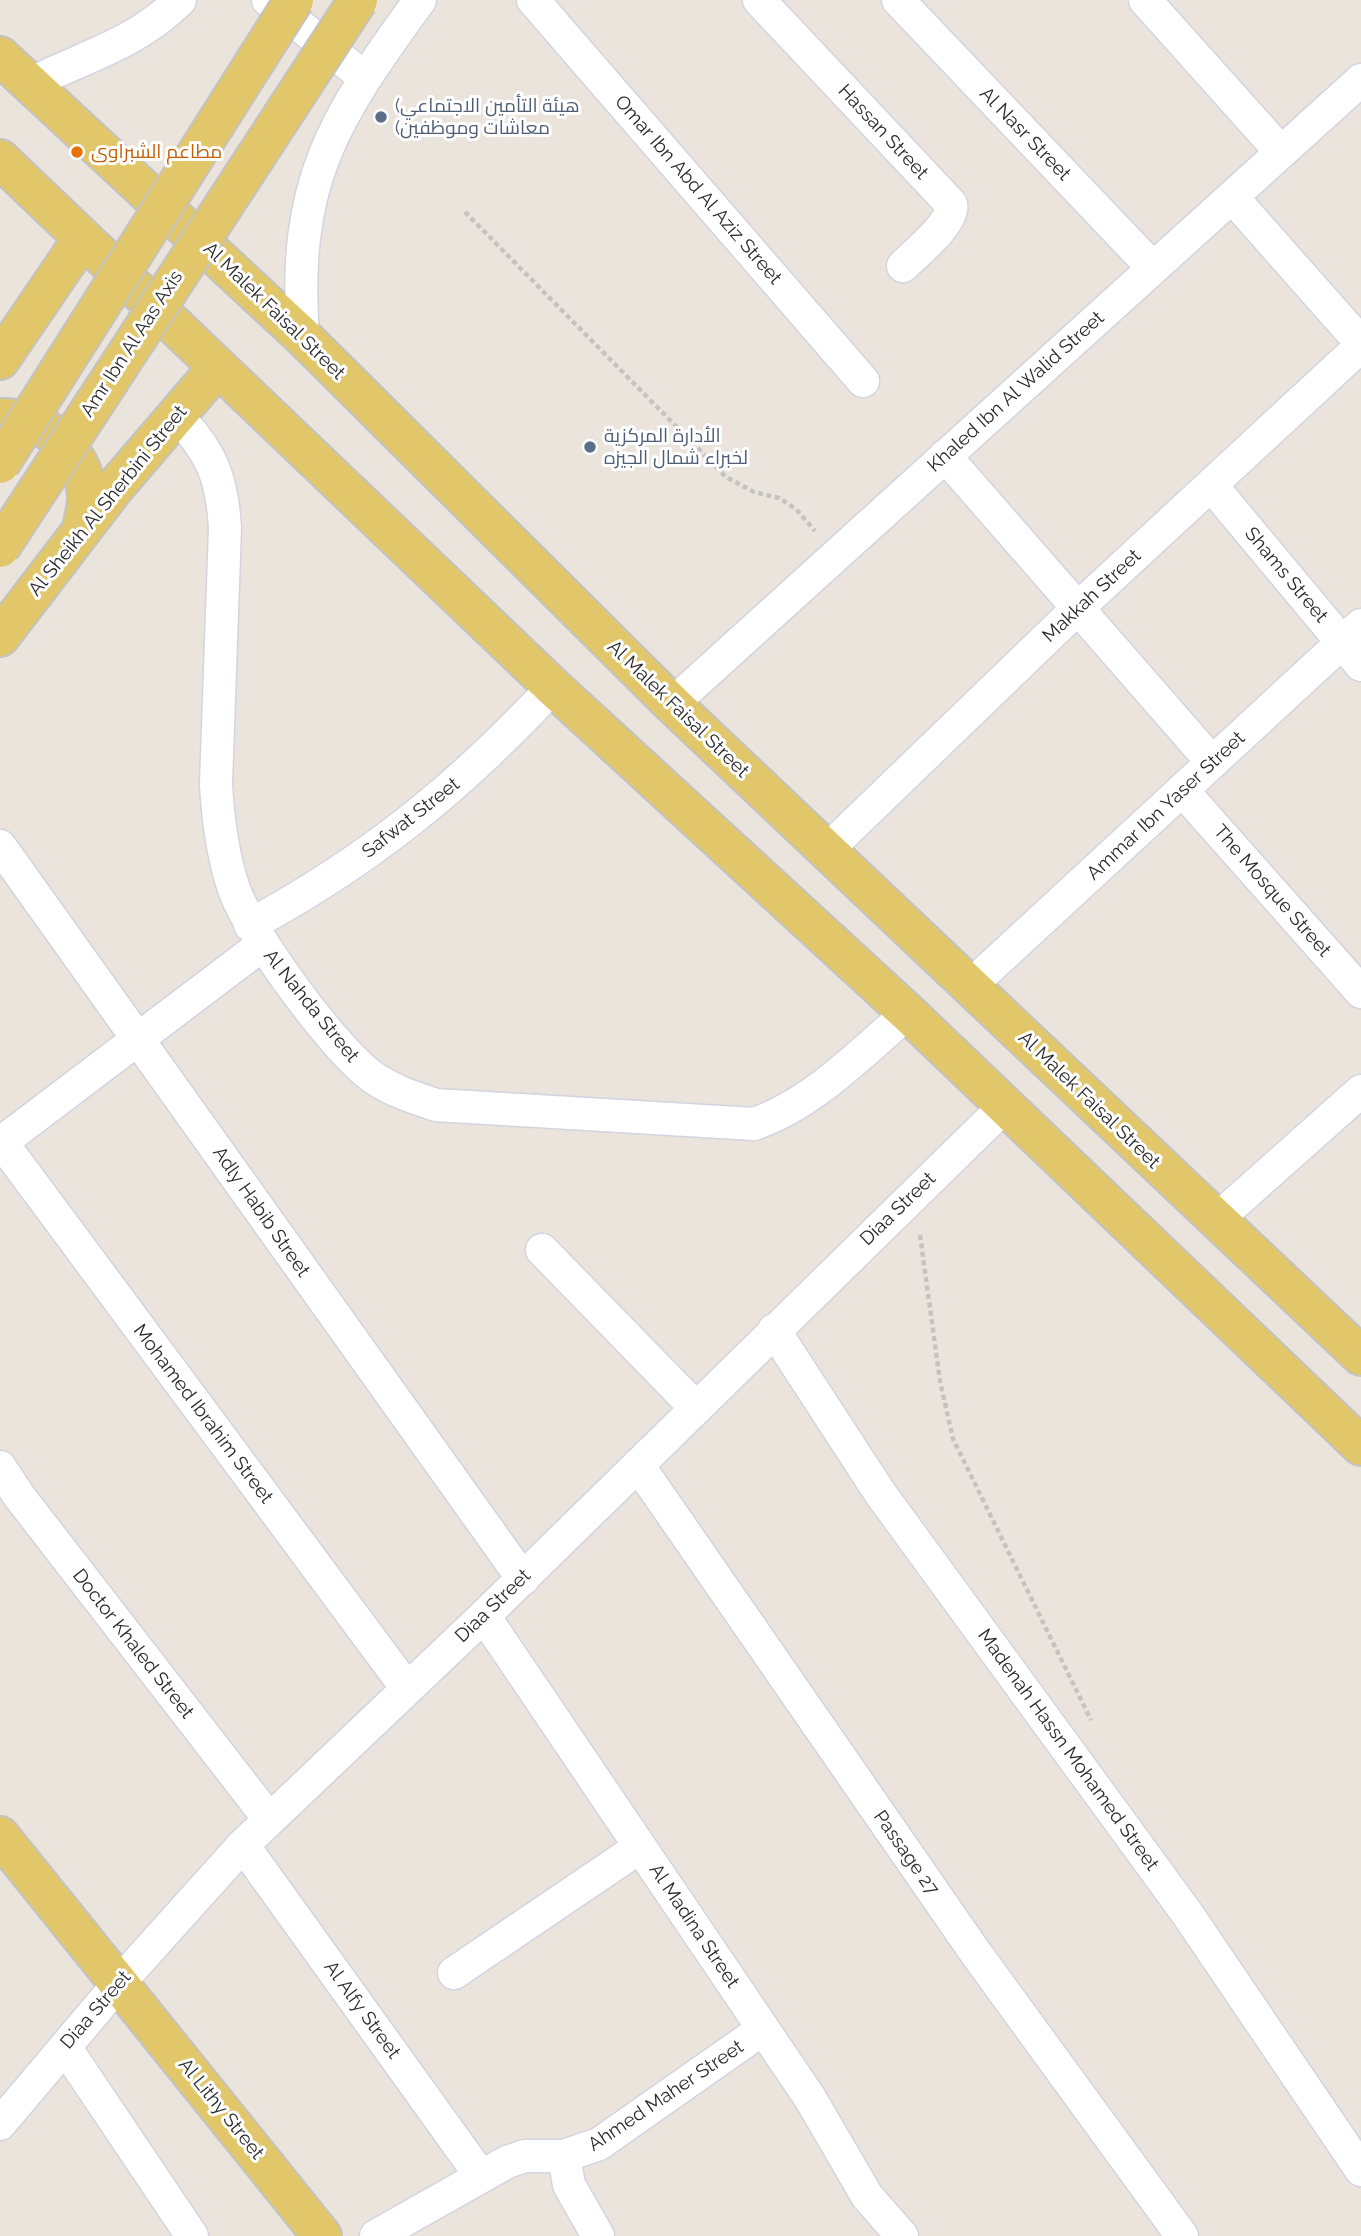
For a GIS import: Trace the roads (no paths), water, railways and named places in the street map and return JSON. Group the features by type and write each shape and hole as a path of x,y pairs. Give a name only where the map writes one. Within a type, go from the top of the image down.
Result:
{"main road":[{"path":"0,464 294,0"},
{"name":"Amr Ibn Al Aas Axis","path":"0,548 358,0"},
{"name":"Al Malek Faisal Street","path":"0,57 32,83 303,337 672,704 1215,1221 1361,1356"},
{"path":"0,159 553,687 908,1013 1361,1446"},
{"path":"6,339 83,238"},
{"name":"Al Sheikh Al Sherbini Street","path":"0,637 82,527 218,368"},
{"path":"0,418 34,422 62,439 80,465 88,496 82,527"},
{"name":"Al Lithy Street","path":"0,1836 322,2236"}],"street":[{"path":"32,83 73,62 106,52 137,36 180,0"},
{"path":"268,0 364,77"},
{"path":"303,337 299,282 303,228 316,174 336,124 364,77 420,0"},
{"name":"Omar Ibn Abd Al Aziz Street","path":"533,0 863,381"},
{"name":"Hassan Street","path":"759,0 951,204 949,220 903,266"},
{"name":"Al Nasr Street","path":"898,0 1153,268"},
{"path":"1145,0 1281,152"},
{"name":"Khaled Ibn Al Walid Street","path":"672,704 1361,80"},
{"path":"1232,197 1361,345"},
{"name":"Makkah Street","path":"827,850 1078,608 1361,345"},
{"name":"Al Nahda Street","path":"176,415 199,439 214,466 223,496 218,820 234,891 256,935 351,1059 376,1080 405,1096 436,1105 754,1124 779,1116 801,1101 908,1013"},
{"path":"945,456 1212,762"},
{"name":"Shams Street","path":"1211,485 1355,644"},
{"name":"Ammar Ibn Yaser Street","path":"971,986 1212,762 1355,644"},
{"name":"Safwat Street","path":"1,1141 138,1039 256,935 432,805 495,749 553,687"},
{"name":"The Mosque Street","path":"1182,790 1361,992"},
{"name":"Adly Habib Street","path":"0,846 523,1578"},
{"path":"1215,1221 1361,1091"},
{"name":"Diaa Street","path":"0,2123 119,1983 243,1845 406,1687 484,1616 1005,1106"},
{"name":"Mohamed Ibrahim Street","path":"1,1141 406,1687"},
{"path":"542,1250 695,1407"},
{"name":"Madenah Hassn Mohamed Street","path":"774,1330 880,1493 1186,1912 1361,2170"},
{"name":"Passage 27","path":"638,1465 975,1952 1182,2236"},
{"name":"Doctor Khaled Street","path":"0,1466 9,1504 269,1819"},
{"name":"Al Madina Street","path":"484,1616 824,2121 884,2230"},
{"name":"Al Alfy Street","path":"243,1845 481,2175"},
{"path":"454,1973 640,1847"},
{"name":"Ahmed Maher Street","path":"376,2236 481,2175 526,2156 564,2156 599,2144 763,2029"},
{"path":"65,2047 192,2236"},
{"path":"564,2156 569,2185 598,2236"}],"place":[{"name":"(هيئة التأمين الاجتماعي (معاشات وموظفين","path":"381,117"},
{"name":"مطاعم الشبراوى","path":"77,152"},
{"name":"الأدارة المركزية لخبراء شمال الجيزه","path":"590,447"}]}
